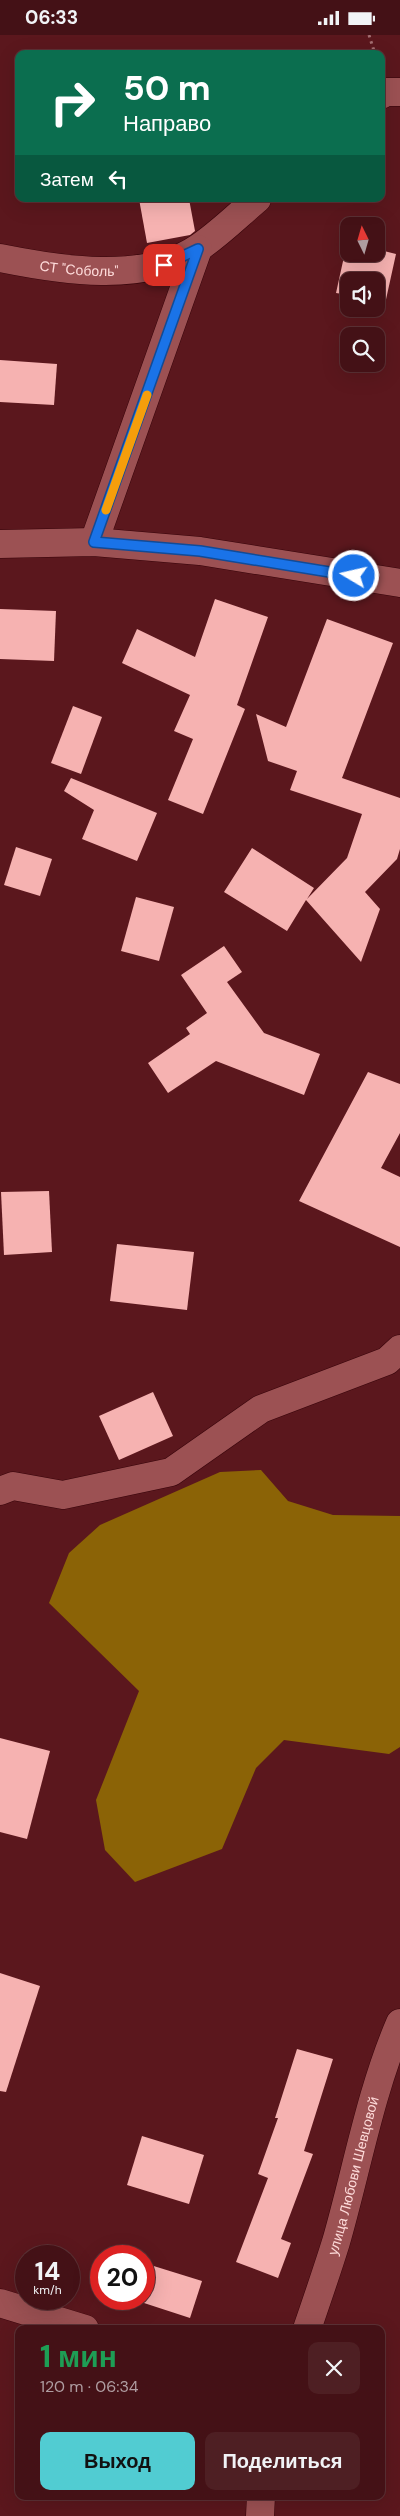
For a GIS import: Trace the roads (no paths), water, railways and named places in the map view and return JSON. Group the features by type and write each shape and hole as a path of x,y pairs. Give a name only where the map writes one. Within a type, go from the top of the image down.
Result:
{"street":[{"name":"СТ \"Соболь\"","path":"0,258 30,264 102,272 164,265 198,249 254,202"},
{"path":"94,542 198,249"},
{"path":"0,544 94,542 200,551 400,583"},
{"path":"0,1491 13,1487 64,1495 171,1472 261,1409 387,1361 400,1349"},
{"name":"улица Любови Шевцовой","path":"308,2325 336,2242 355,2165 388,2052 400,2023"},
{"path":"0,2303 72,2325"},
{"path":"260,2516 261,2500"}]}
